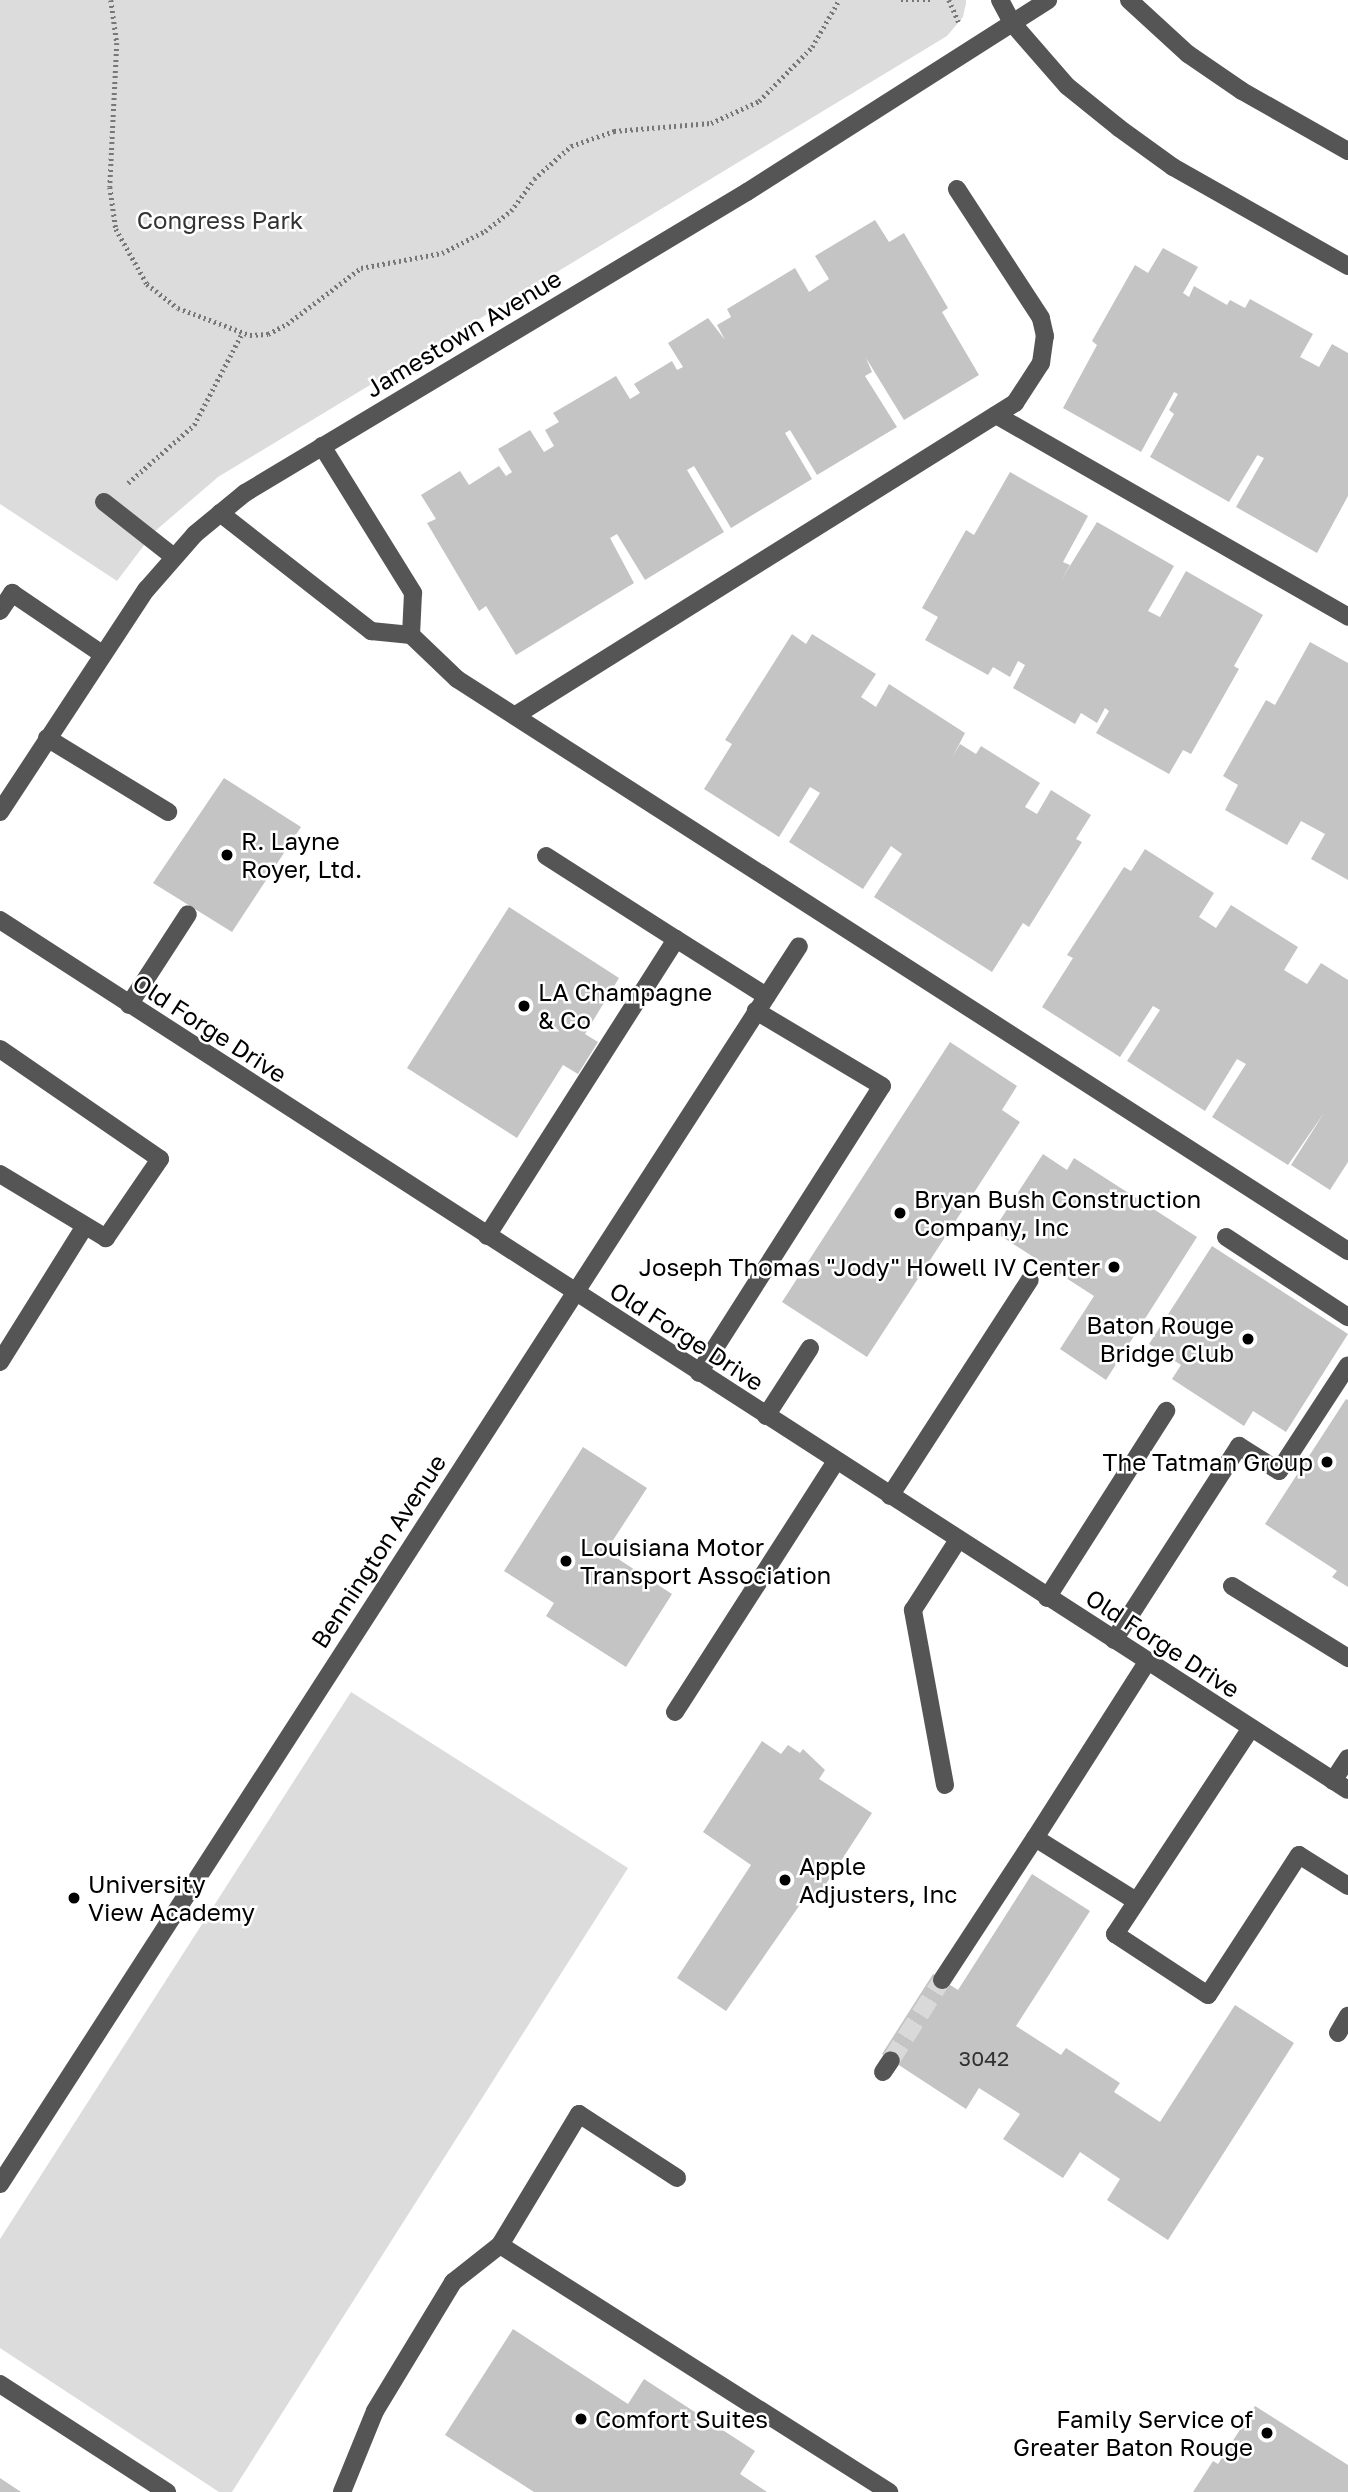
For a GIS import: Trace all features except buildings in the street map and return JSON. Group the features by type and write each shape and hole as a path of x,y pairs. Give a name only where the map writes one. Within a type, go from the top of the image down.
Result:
{"street":[{"path":"1000,0 1013,24 1067,86 1173,167 1348,266"},
{"name":"Jamestown Avenue","path":"0,812 102,654 174,557 220,513 322,446 747,192 1048,0"},
{"path":"1129,0 1188,54 1242,91 1348,151"},
{"path":"516,715 1015,403 1031,385 1041,363 1045,336 1041,318 957,189"},
{"path":"996,415 1348,617"},
{"path":"322,446 413,593 411,635"},
{"path":"104,502 174,557"},
{"path":"220,513 371,631 411,635 457,679 1348,1251"},
{"path":"0,611 12,593 102,654"},
{"path":"47,738 168,811"},
{"path":"546,856 766,996"},
{"path":"129,1004 188,914"},
{"name":"Old Forge Drive","path":"0,920 1340,1786"},
{"path":"487,1236 676,939"},
{"name":"Bennington Avenue","path":"0,2184 799,946"},
{"path":"698,1373 882,1086 756,1011"},
{"path":"0,1049 160,1159 106,1238 0,1174"},
{"path":"0,1362 85,1226"},
{"path":"1226,1237 1348,1317"},
{"path":"890,1496 1030,1280"},
{"path":"766,1416 810,1348"},
{"path":"1114,1640 1239,1446 1279,1471 1348,1365"},
{"path":"1047,1598 1166,1411"},
{"path":"675,1712 836,1461"},
{"path":"945,1785 913,1610 958,1540"},
{"path":"1232,1586 1348,1658"},
{"path":"942,1980 1147,1662"},
{"path":"1251,1728 1115,1934 1208,1996 1299,1855 1348,1886"},
{"path":"1340,1786 1348,1758"},
{"path":"1035,1838 1136,1901"},
{"path":"1338,2033 1348,2016"},
{"path":"348,2490 375,2412 453,2283 500,2245 579,2115 677,2178"},
{"path":"500,2245 889,2492"},
{"path":"0,2384 167,2492"}],"path":[{"path":"111,0 117,43 110,187 116,229 147,284 178,308 242,333 268,334 361,268 442,253 485,231 511,211 543,169 571,145 614,131 711,122 759,101 812,47 839,0"},
{"path":"901,0 931,0"},
{"path":"104,502 194,425 242,333"}],"green space":[{"name":"Congress Park","path":"0,0 966,0 966,3 963,17 947,36 218,477 154,532 117,581 0,504"},
{"path":"351,1692 628,1868 232,2492 219,2492 0,2348 0,2239"}],"tunnel":[{"path":"891,2060 942,1980"}],"place":[{"name":"R. Layne Royer, Ltd.","path":"227,855"},
{"name":"LA Champagne & Co","path":"524,1006"},
{"name":"Bryan Bush Construction Company, Inc","path":"900,1213"},
{"name":"Joseph Thomas \"Jody\" Howell IV Center","path":"1114,1267"},
{"name":"Baton Rouge Bridge Club","path":"1248,1339"},
{"name":"The Tatman Group","path":"1327,1462"},
{"name":"Louisiana Motor Transport Association","path":"566,1561"},
{"name":"Apple Adjusters, Inc","path":"785,1880"},
{"name":"University View Academy","path":"74,1898"},
{"name":"Comfort Suites","path":"581,2419"},
{"name":"Family Service of Greater Baton Rouge","path":"1267,2433"}]}
